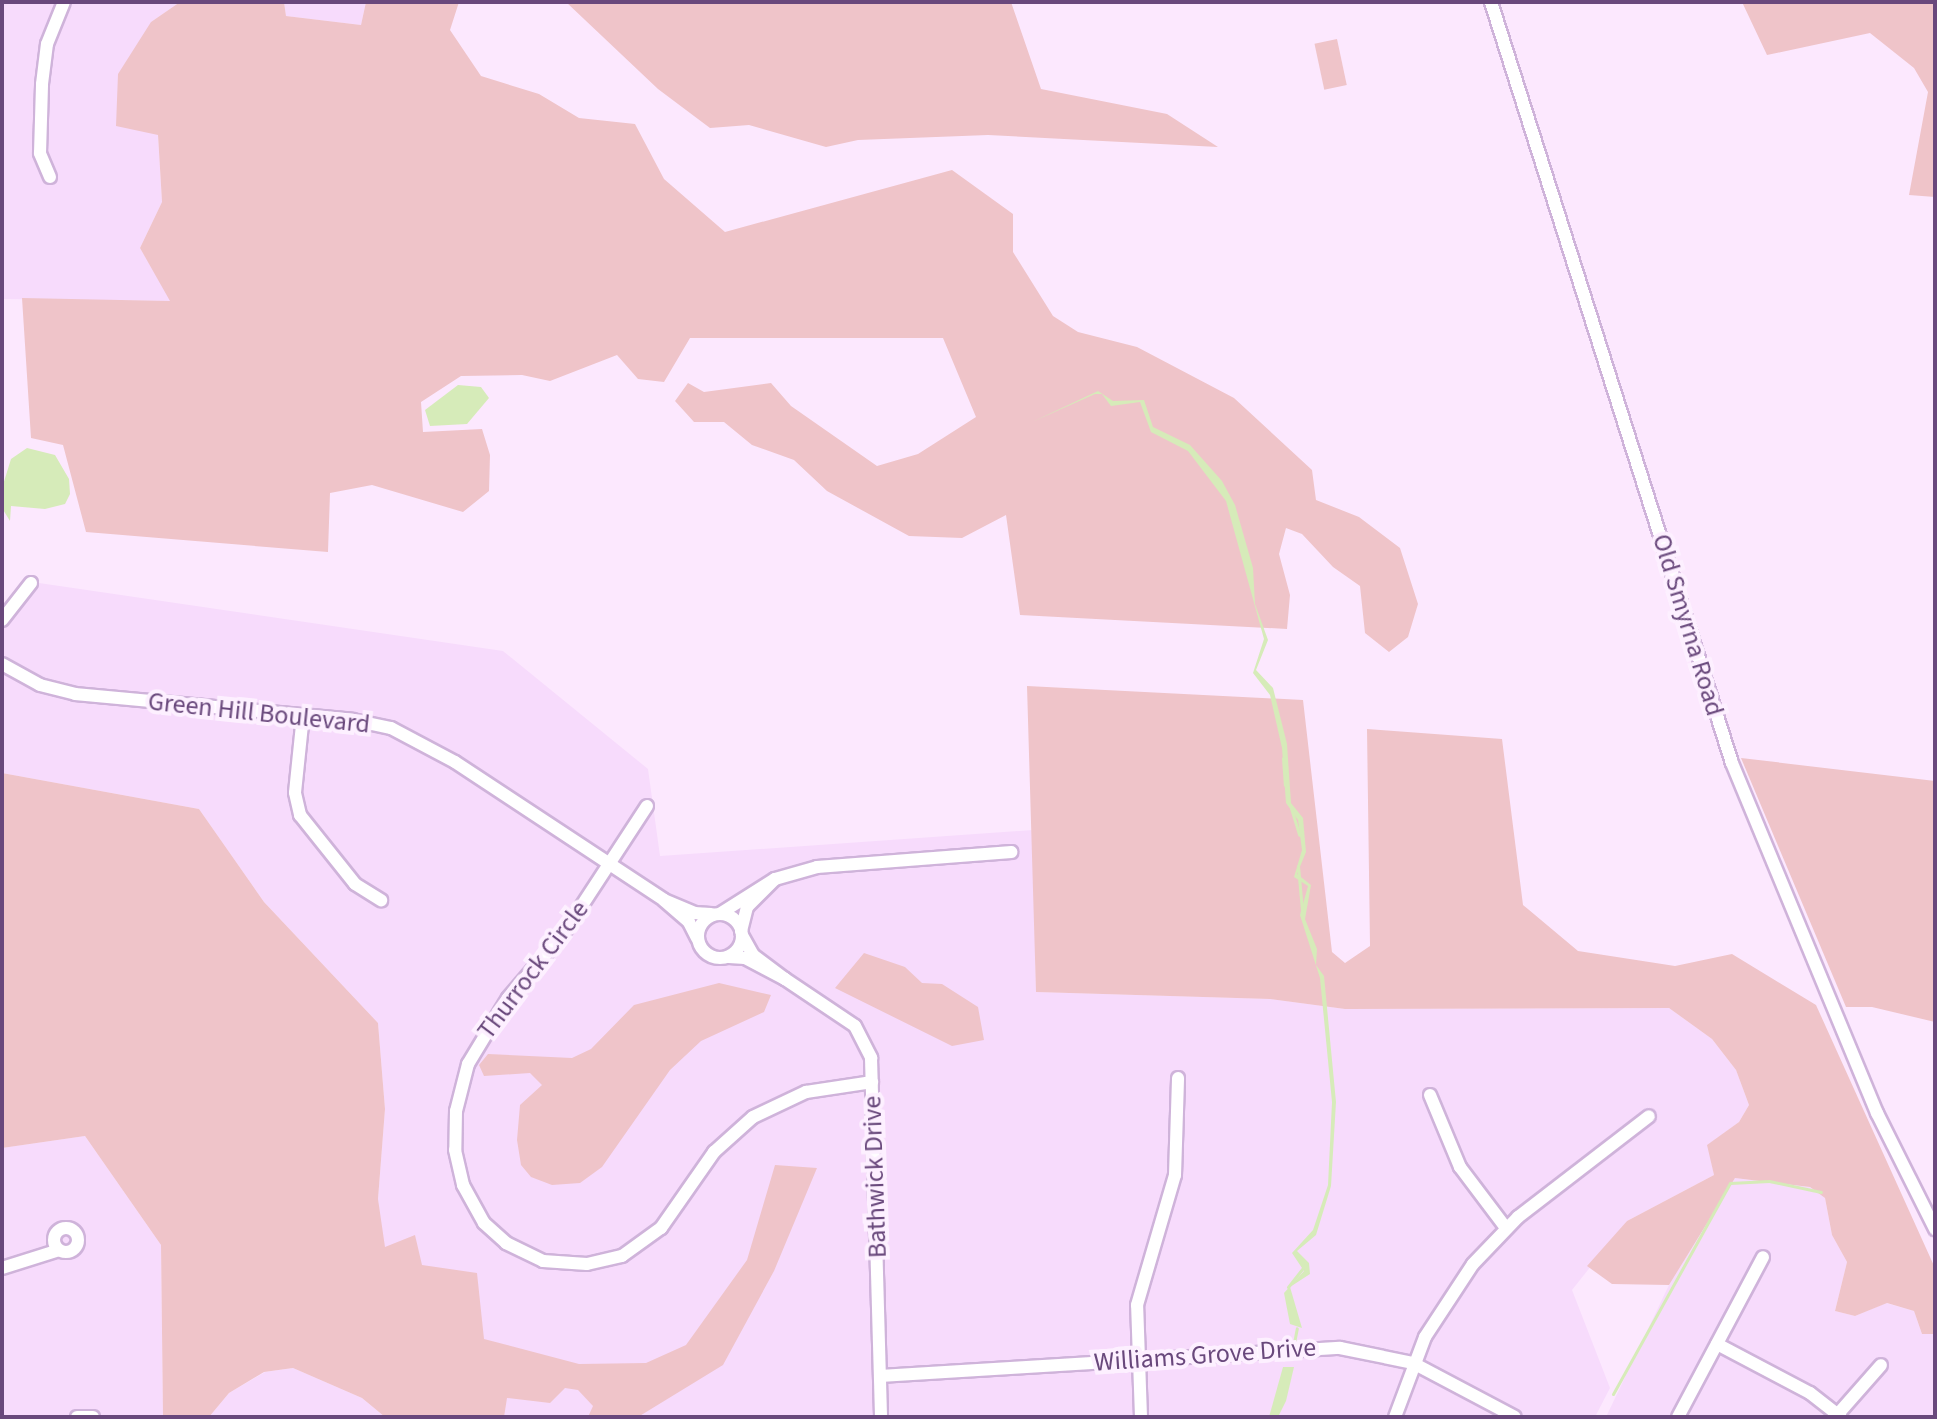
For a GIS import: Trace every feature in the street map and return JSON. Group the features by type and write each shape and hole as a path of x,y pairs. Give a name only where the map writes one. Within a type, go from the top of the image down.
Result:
{"street":[{"path":"50,177 40,153 42,84 47,44 64,2"},
{"name":"Old Smyrna Road","path":"1491,2 1735,772 1877,1113 1935,1229"},
{"path":"2,620 31,583"},
{"name":"Green Hill Boulevard","path":"2,664 29,680 65,692 374,723 412,737 664,900 689,922 698,942"},
{"path":"303,715 297,810 355,884 381,900"},
{"name":"Thurrock Circle","path":"647,806 564,933 508,998 464,1075 455,1124 458,1165 471,1204 498,1238 525,1254 559,1264 596,1263 622,1256 661,1228 714,1152 753,1117 806,1092 872,1082"},
{"path":"880,848 881,862"},
{"path":"775,879 745,909 737,951 725,958 708,955 698,942 700,925 775,879 804,869 1011,852"},
{"name":"Green Hill Boulevard","path":"664,900 694,913 716,914"},
{"path":"716,914 732,918 742,933"},
{"name":"Bathwick Drive","path":"742,933 753,955 859,1031 870,1052 881,1417"},
{"name":"Bathwick Drive","path":"725,958 747,959 785,979"},
{"path":"1141,1417 1136,1359 1138,1294 1175,1175 1178,1078"},
{"path":"1430,1095 1460,1167 1506,1228"},
{"path":"1395,1417 1413,1363 1447,1299 1506,1228 1649,1116"},
{"path":"2,1268 59,1250"},
{"path":"1678,1417 1763,1257"},
{"path":"1717,1344 1810,1393 1839,1416 1881,1365"},
{"name":"Williams Grove Drive","path":"880,1376 1302,1346 1366,1351 1413,1363 1515,1417"},
{"path":"77,1417 93,1417"}],"shaded area":[{"path":"2,2 180,2 151,22 162,202 140,248 171,301 2,299"},
{"path":"180,2 284,2 286,16 361,25 366,2 459,2 450,30 481,76 539,94 579,118 635,124 664,179 725,232 952,170 1013,214 1013,252 1053,316 1078,332 1137,347 1234,398 1312,470 1316,500 1359,517 1400,548 1418,604 1408,637 1389,652 1365,633 1360,586 1333,567 1302,534 1286,528 1279,554 1290,595 1287,629 1020,615 1006,515 962,538 909,536 827,491 794,460 752,445 724,422 694,422 675,401 688,383 704,392 771,383 791,406 877,466 918,454 976,417 943,338 690,338 664,382 638,379 617,355 550,381 522,375 461,376 421,402 423,432 482,429 490,455 489,491 463,512 372,485 330,493 328,552 86,532 63,445 31,438 22,298 170,301 140,248 162,202 158,135 116,126 118,74 151,22"},
{"path":"284,2 366,2 361,25 286,16"},
{"path":"566,2 1011,2 1041,89 1167,114 1218,147 988,135 858,140 826,147 749,125 710,128 658,89"},
{"path":"1742,2 1935,2 1935,197 1909,195 1928,92 1914,68 1870,33 1767,55"},
{"path":"1337,39 1347,85 1324,90 1315,44"},
{"path":"458,385 481,387 489,398 467,424 430,426 425,410"},
{"path":"1098,391 1113,401 1144,400 1153,427 1190,445 1222,481 1235,505 1253,568 1255,604 1268,640 1256,670 1273,688 1287,744 1291,803 1303,818 1306,852 1297,874 1311,885 1305,919 1317,949 1316,965 1324,976 1336,1102 1331,1186 1316,1235 1297,1251 1309,1263 1310,1274 1290,1287 1302,1328 1290,1324 1284,1293 1304,1271 1292,1253 1313,1230 1328,1185 1332,1102 1320,978 1300,915 1308,886 1294,877 1302,850 1298,820 1286,803 1282,748 1270,695 1253,673 1264,639 1226,501 1188,451 1151,432 1140,402 1111,406 1102,394 1095,394 1032,422"},
{"path":"27,448 55,455 69,479 70,494 65,504 45,509 11,506 10,521 2,508 2,488 11,459"},
{"path":"39,583 503,651 648,769 660,856 1033,830 1036,992 1270,999 1345,1009 1669,1008 1712,1039 1736,1070 1749,1105 1739,1122 1708,1145 1714,1175 1627,1221 1572,1290 1610,1388 1595,1417 397,1417 378,1199 385,1109 378,1023 264,902 199,809 2,773 2,621"},
{"path":"1027,686 1303,700 1332,952 1345,963 1370,946 1367,729 1502,739 1523,905 1578,951 1675,966 1732,954 1816,1005 1935,1268 1935,1334 1922,1334 1914,1311 1887,1303 1855,1316 1835,1311 1847,1262 1832,1235 1825,1198 1810,1187 1735,1178 1669,1285 1612,1284 1587,1266 1627,1221 1714,1175 1707,1145 1739,1122 1749,1105 1736,1070 1712,1039 1669,1008 1345,1009 1270,999 1036,992"},
{"path":"1741,758 1935,781 1935,1022 1872,1007 1846,1007"},
{"path":"2,773 199,809 264,902 378,1023 385,1109 378,1199 385,1247 415,1235 422,1265 477,1273 484,1339 579,1364 646,1363 686,1345 747,1260 775,1165 817,1168 774,1271 723,1365 638,1417 588,1417 593,1406 578,1390 565,1388 550,1403 507,1398 504,1417 385,1417 362,1398 293,1368 264,1372 229,1393 209,1417 163,1417 161,1245 85,1136 2,1148"},
{"path":"864,953 905,967 922,983 942,984 978,1007 984,1040 952,1046 835,988"},
{"path":"719,983 771,995 764,1012 701,1041 670,1070 602,1167 580,1183 552,1185 531,1177 521,1165 517,1140 520,1105 542,1085 530,1073 484,1076 479,1065 488,1054 572,1058 591,1049 634,1005"},
{"path":"85,1136 161,1245 163,1417 2,1417 2,1148"},
{"path":"1735,1178 1810,1187 1825,1198 1832,1235 1847,1262 1835,1311 1855,1316 1886,1303 1914,1311 1922,1334 1935,1334 1935,1417 1606,1417 1669,1285"},
{"path":"1283,1367 1294,1367 1286,1401 1278,1417 1269,1417"},
{"path":"293,1368 362,1398 385,1417 209,1417 229,1393 265,1372"}],"waterway":[{"path":"1234,522 1238,537"},
{"path":"1283,758 1285,785"},
{"path":"1291,808 1299,835"},
{"path":"1298,866 1302,910"},
{"path":"1613,1394 1730,1183 1769,1181 1821,1192"},
{"path":"1288,1287 1305,1265"},
{"path":"1293,1348 1297,1328"}]}
